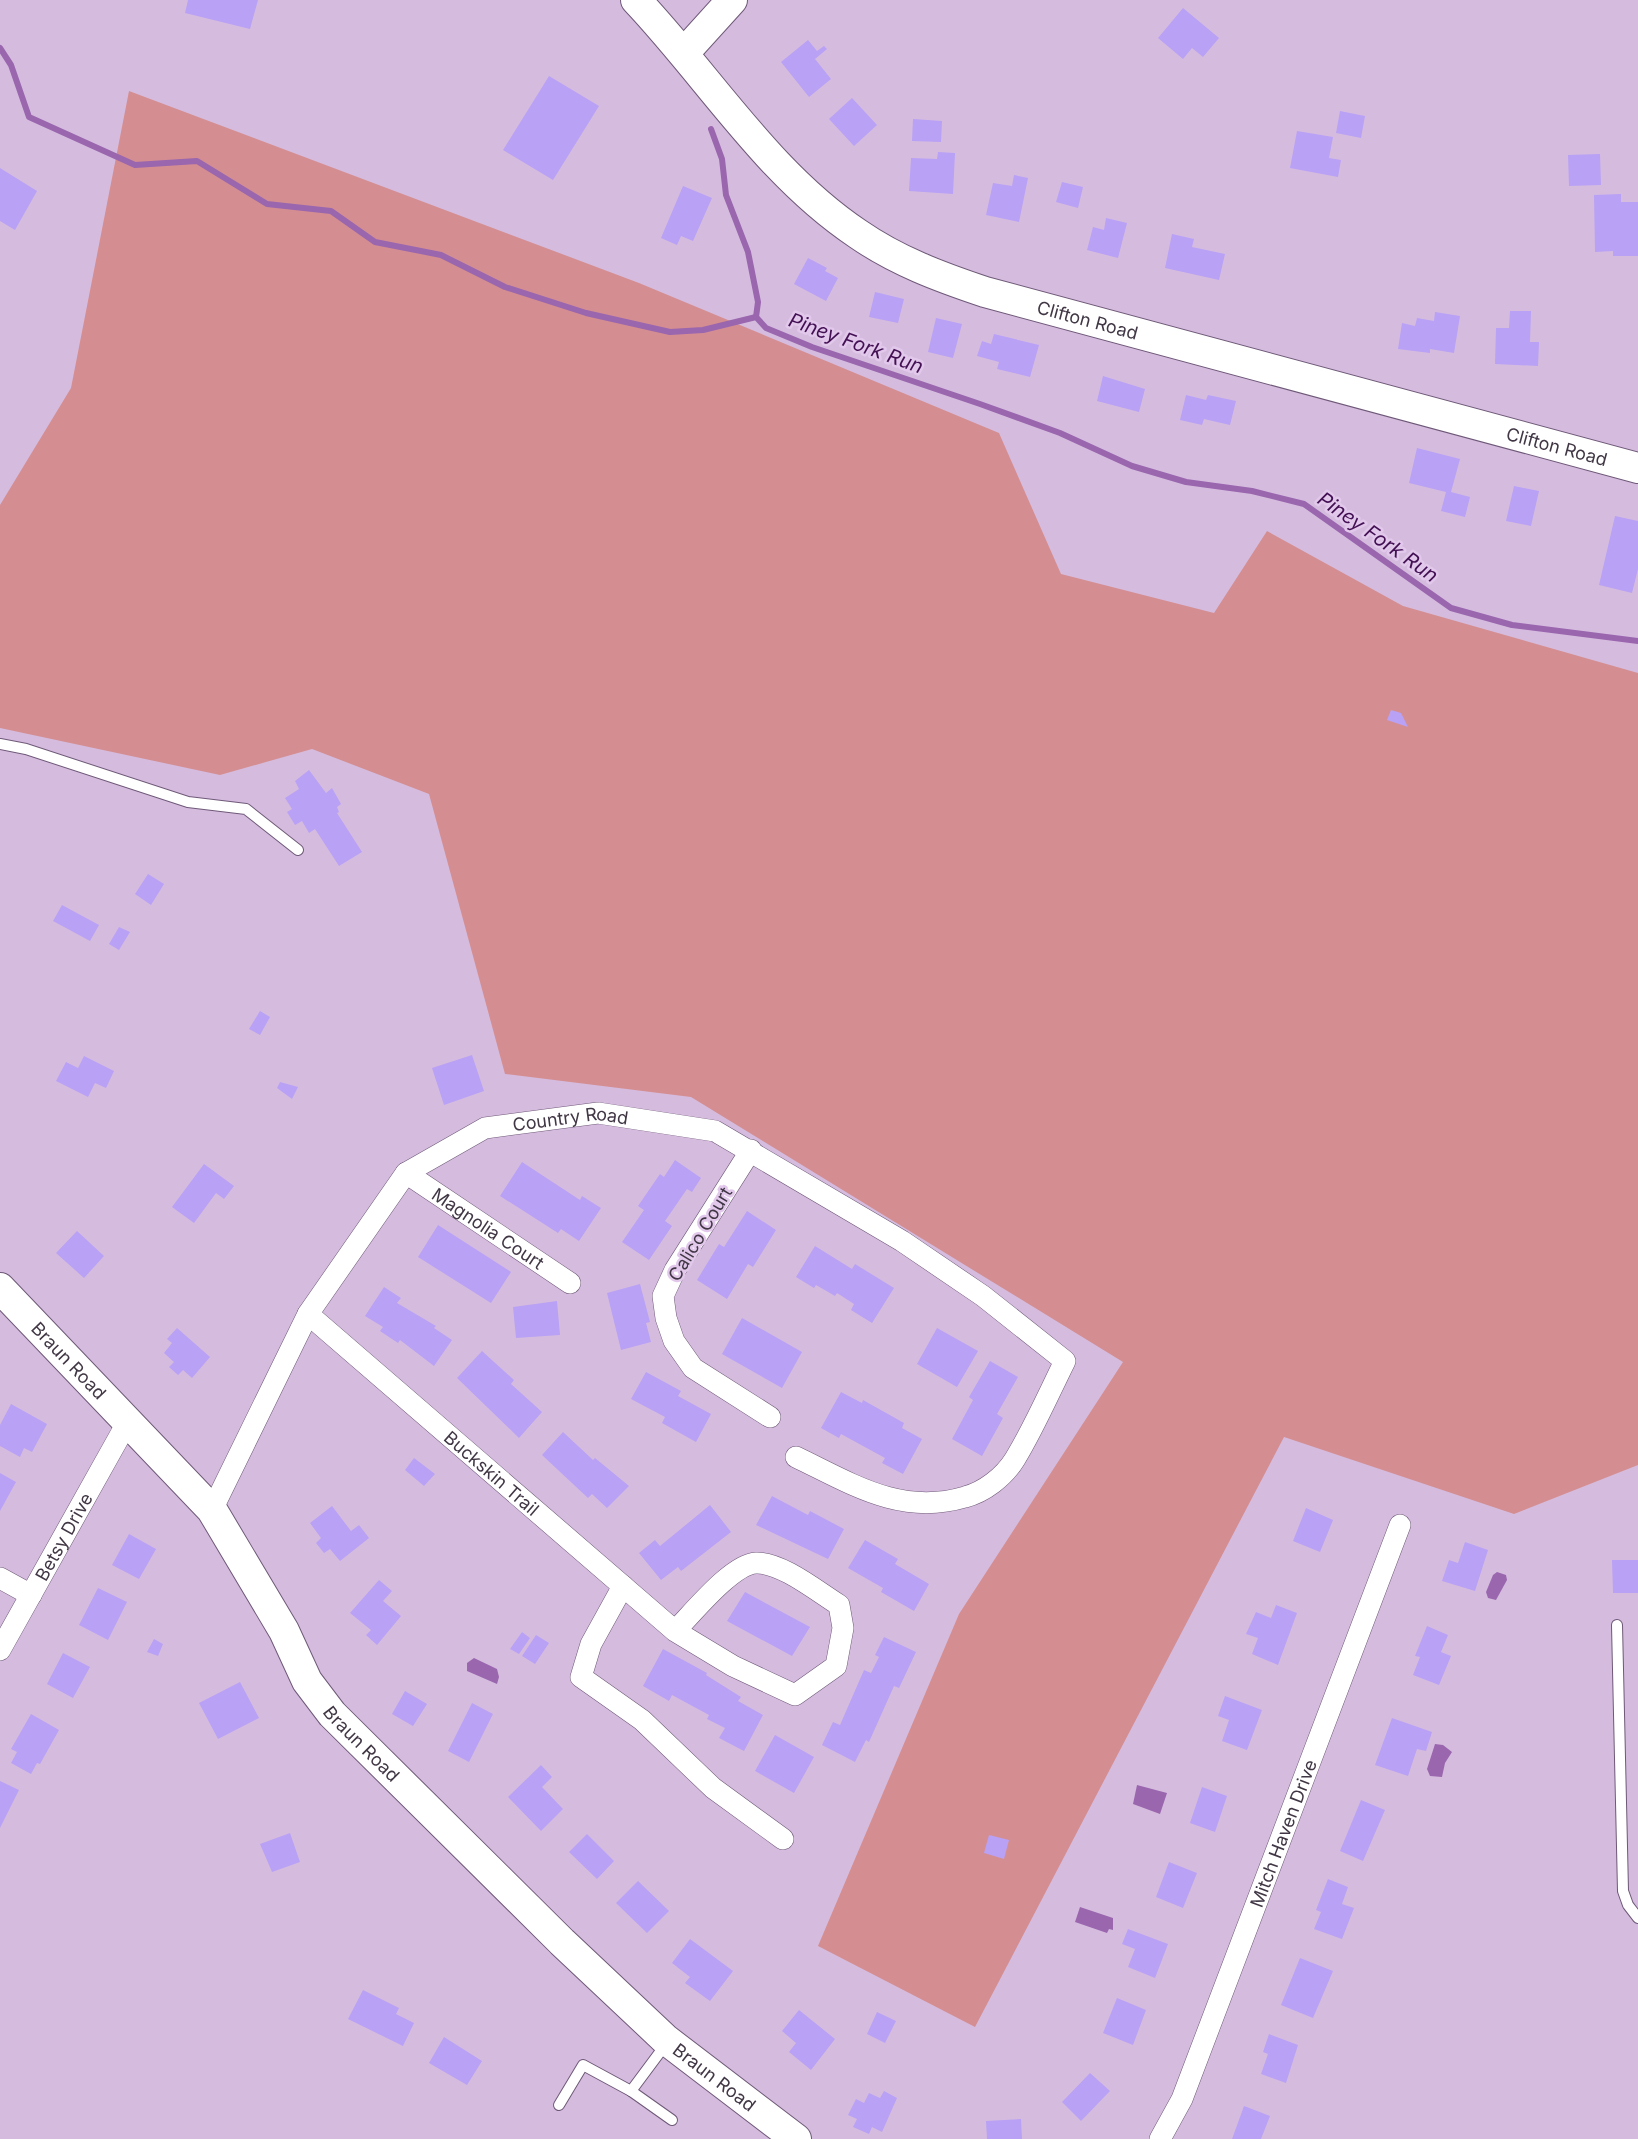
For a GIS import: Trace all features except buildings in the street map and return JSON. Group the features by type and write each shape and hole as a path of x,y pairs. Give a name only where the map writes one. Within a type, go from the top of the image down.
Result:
{"street":[{"name":"Clifton Road","path":"636,0 764,148 814,200 876,246 937,276 1073,316 1638,468"},
{"path":"684,53 732,0"},
{"name":"Country Road","path":"212,1510 308,1314 406,1173 485,1128 598,1113 716,1131 752,1150 983,1296 1065,1360 1014,1461 981,1493 946,1503 908,1504 868,1492 796,1457"},
{"name":"Calico Court","path":"752,1150 675,1270 663,1296 666,1318 674,1341 693,1368 770,1417"},
{"name":"Magnolia Court","path":"406,1173 570,1282"},
{"name":"Braun Road","path":"0,1288 212,1510 284,1631 307,1681 332,1714 562,1942 668,2041 796,2139"},
{"name":"Buckskin Trail","path":"308,1314 675,1631 732,1666 795,1695 836,1666 843,1628 839,1605 781,1569 756,1563 732,1574 675,1631"},
{"name":"Betsy Drive","path":"0,1650 127,1422"},
{"name":"Mitch Haven Drive","path":"1160,2139 1182,2099 1400,1524"},
{"path":"0,1578 31,1595"},
{"path":"623,1586 591,1644 580,1677 642,1720 713,1788 783,1839"}],"lane":[{"path":"0,744 26,749 188,802 246,809 298,849"},
{"path":"1617,1625 1623,1891 1628,1905 1638,1917"},
{"path":"631,2091 668,2041"},
{"path":"559,2105 584,2065 631,2091 672,2120"}],"shaded area":[{"path":"129,91 639,283 999,433 1061,574 1214,613 1267,531 1403,606 1638,673 1638,1465 1514,1514 1284,1437 975,2027 818,1946 959,1614 1123,1362 691,1097 505,1074 429,794 312,749 220,775 0,728 0,505 71,388"},
{"path":"1497,1572 1506,1575 1507,1580 1496,1600 1488,1598 1486,1592 1493,1575"},
{"path":"474,1658 497,1669 499,1677 497,1684 467,1671 467,1663"},
{"path":"1435,1744 1443,1745 1452,1752 1445,1763 1442,1777 1430,1776 1427,1769"},
{"path":"1137,1785 1167,1793 1160,1814 1133,1804"},
{"path":"1080,1907 1113,1918 1113,1930 1109,1929 1107,1933 1075,1922"}],"waterway":[{"name":"Piney Fork Run","path":"0,48 11,65 29,117 135,165 197,161 267,204 331,211 375,242 441,255 505,287 586,313 670,332 703,330 756,317 766,328 812,347 1060,433 1132,466 1186,482 1252,491 1304,504 1451,608 1512,625 1638,641"},
{"path":"711,129 722,159 726,195 748,252 758,302 756,317"}]}
